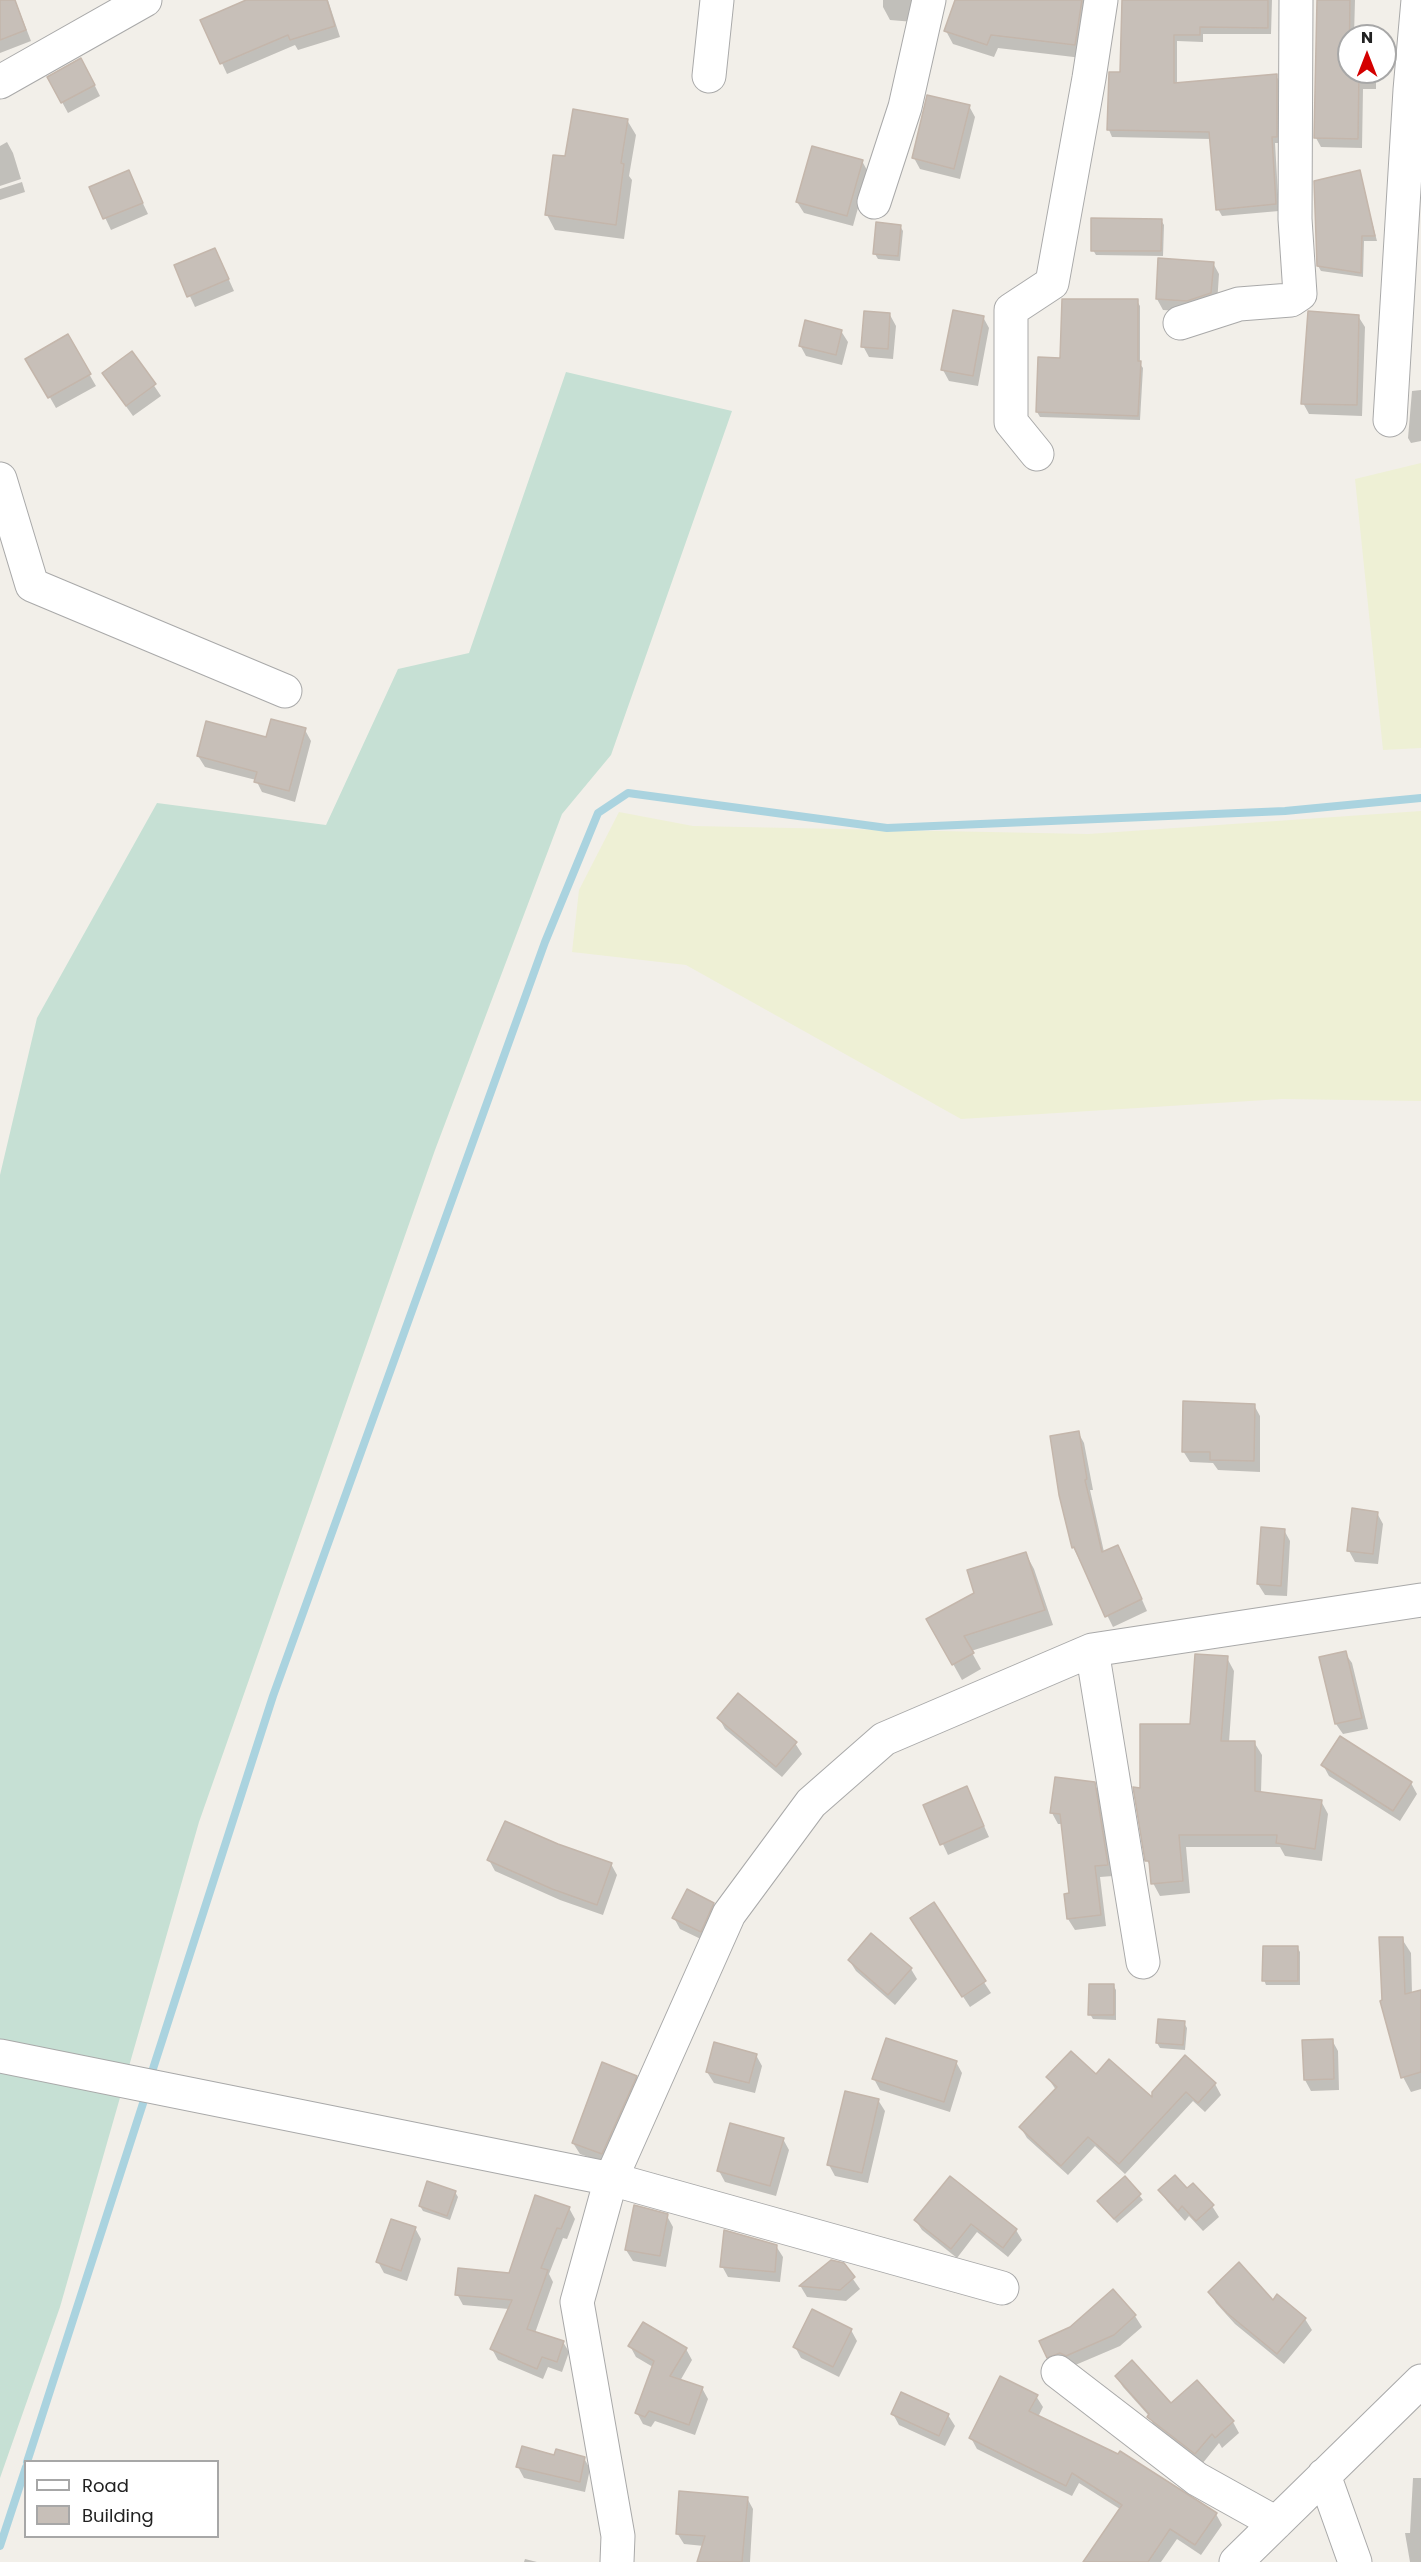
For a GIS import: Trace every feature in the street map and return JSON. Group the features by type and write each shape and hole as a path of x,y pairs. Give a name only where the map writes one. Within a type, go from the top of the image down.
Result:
{"street":[{"path":"0,82 145,0"},
{"path":"709,76 717,0"},
{"path":"874,202 905,107 929,0"},
{"path":"1037,454 1011,422 1011,310 1052,283 1101,0"},
{"path":"1180,323 1239,304 1291,300 1300,294 1295,219 1296,0"},
{"path":"1389,420 1418,0"},
{"path":"0,479 32,585 285,691"},
{"path":"617,2562 618,2536 577,2302 611,2179 729,1914 811,1803 884,1739 1092,1650 1421,1600"},
{"path":"1092,1650 1143,1962"},
{"path":"0,2056 611,2179 1002,2288"},
{"path":"1058,2372 1197,2479 1276,2523"},
{"path":"1236,2562 1421,2381"},
{"path":"1324,2475 1355,2562"}],"green space":[{"path":"566,372 732,411 611,755 562,814 435,1150 199,1822 60,2307 0,2478 0,1175 37,1018 157,803 326,825 398,669 469,653"},
{"path":"1421,463 1421,748 1383,750 1355,479"},
{"path":"1421,811 1421,1101 1282,1099 961,1119 686,965 572,952 579,890 619,812 693,826 1088,834"}],"building":[{"path":"0,0 15,0 26,30 0,40"},
{"path":"246,0 327,0 335,26 290,40 288,35 220,64 200,20"},
{"path":"955,0 1082,0 1075,45 991,35 987,45 944,31"},
{"path":"1122,0 1268,0 1268,28 1200,27 1200,35 1174,35 1174,83 1277,74 1277,137 1272,137 1276,204 1216,210 1209,132 1107,130 1109,72 1120,72"},
{"path":"1317,0 1350,0 1350,24 1337,24 1337,84 1359,84 1358,139 1314,138"},
{"path":"81,58 95,85 61,103 47,77"},
{"path":"927,95 970,105 954,169 912,158"},
{"path":"573,109 628,119 621,163 624,164 616,225 545,215 553,155 565,156"},
{"path":"812,146 863,160 847,216 796,202"},
{"path":"129,170 143,203 103,219 89,187"},
{"path":"1360,170 1375,236 1362,236 1361,273 1317,266 1314,181"},
{"path":"1091,218 1162,219 1161,251 1091,251"},
{"path":"876,222 901,225 898,256 873,254"},
{"path":"215,248 229,279 187,297 174,265"},
{"path":"1158,258 1214,262 1211,293 1187,301 1156,299"},
{"path":"1062,299 1138,299 1138,361 1141,361 1138,416 1036,412 1038,357 1060,358"},
{"path":"953,310 984,316 973,376 941,370"},
{"path":"864,311 890,313 888,349 861,347"},
{"path":"1308,311 1359,315 1357,405 1301,404"},
{"path":"805,320 842,330 836,355 799,346"},
{"path":"68,334 91,374 48,398 25,359"},
{"path":"132,351 156,384 126,406 102,373"},
{"path":"271,719 306,728 289,791 254,782 257,772 197,756 206,721 266,737"},
{"path":"1183,1401 1255,1404 1254,1461 1210,1460 1210,1452 1182,1452"},
{"path":"1079,1431 1087,1479 1085,1480 1102,1552 1118,1545 1142,1599 1105,1617 1074,1547 1072,1548 1059,1495 1050,1436"},
{"path":"1352,1508 1378,1512 1373,1554 1347,1551"},
{"path":"1261,1527 1285,1529 1281,1586 1257,1584"},
{"path":"1026,1552 1045,1610 964,1636 974,1653 952,1665 926,1619 974,1593 967,1570"},
{"path":"1346,1651 1362,1718 1335,1724 1319,1657"},
{"path":"1195,1654 1228,1656 1221,1741 1255,1741 1255,1791 1322,1800 1315,1849 1276,1843 1277,1835 1179,1835 1183,1881 1151,1884 1149,1861 1145,1861 1133,1787 1140,1788 1140,1724 1190,1724"},
{"path":"738,1693 797,1742 776,1767 717,1718"},
{"path":"1340,1736 1412,1782 1393,1811 1321,1765"},
{"path":"1055,1777 1095,1782 1108,1865 1095,1866 1101,1915 1067,1919 1064,1894 1069,1893 1060,1814 1050,1813"},
{"path":"967,1786 984,1826 940,1845 923,1805"},
{"path":"505,1821 558,1844 612,1863 597,1905 552,1889 487,1860"},
{"path":"687,1889 714,1903 701,1932 672,1918"},
{"path":"934,1902 986,1981 962,1997 910,1918"},
{"path":"871,1933 912,1968 888,1995 848,1960"},
{"path":"1379,1937 1403,1937 1405,1994 1421,1990 1421,2072 1401,2078 1380,2001 1382,2000"},
{"path":"1263,1946 1298,1946 1298,1981 1262,1981"},
{"path":"1089,1984 1114,1984 1114,2015 1088,2015"},
{"path":"1158,2019 1185,2021 1183,2045 1156,2043"},
{"path":"886,2038 957,2061 944,2102 872,2079"},
{"path":"1333,2039 1334,2079 1304,2080 1302,2040"},
{"path":"714,2042 757,2054 749,2083 706,2072"},
{"path":"1071,2051 1096,2074 1109,2059 1152,2097 1152,2092 1185,2055 1216,2083 1198,2103 1186,2092 1119,2164 1088,2137 1061,2166 1019,2127 1057,2087 1046,2077"},
{"path":"602,2062 637,2076 602,2154 572,2143"},
{"path":"845,2091 879,2099 862,2173 827,2165"},
{"path":"730,2123 784,2138 770,2186 717,2171"},
{"path":"1175,2175 1187,2188 1193,2183 1214,2205 1196,2221 1182,2206 1178,2211 1158,2190"},
{"path":"950,2176 1017,2229 1003,2248 971,2224 951,2249 914,2220"},
{"path":"1125,2176 1141,2194 1114,2219 1097,2201"},
{"path":"427,2181 456,2191 447,2216 419,2206"},
{"path":"535,2195 570,2207 561,2229 557,2228 541,2268 548,2270 527,2329 564,2341 557,2362 542,2357 537,2369 490,2349 512,2300 455,2295 458,2268 509,2273"},
{"path":"634,2205 668,2214 660,2256 625,2250"},
{"path":"391,2219 416,2227 401,2271 376,2262"},
{"path":"724,2230 777,2245 775,2272 720,2267"},
{"path":"831,2260 844,2263 855,2277 840,2290 799,2286"},
{"path":"1239,2262 1273,2300 1277,2294 1306,2318 1277,2354 1227,2313 1208,2292"},
{"path":"1113,2289 1136,2315 1114,2335 1066,2356 1060,2353 1047,2358 1039,2341 1070,2327"},
{"path":"812,2309 852,2329 833,2367 793,2347"},
{"path":"643,2322 687,2348 670,2376 703,2387 689,2425 649,2411 645,2417 635,2413 654,2361 628,2346"},
{"path":"1132,2360 1171,2403 1197,2380 1234,2421 1215,2438 1212,2434 1195,2454 1147,2417 1149,2414 1115,2376"},
{"path":"1000,2376 1038,2395 1029,2411 1118,2454 1120,2451 1217,2513 1195,2545 1170,2529 1148,2562 1083,2562 1122,2505 1072,2473 1066,2486 969,2438"},
{"path":"901,2392 949,2414 939,2436 891,2414"},
{"path":"522,2446 554,2455 556,2449 585,2457 580,2482 516,2467"},
{"path":"679,2491 748,2497 742,2562 697,2562 705,2536 676,2534"}],"waterway":[{"path":"150,2078 273,1696 545,942 598,813 628,793 887,828 1285,811 1421,798"},
{"path":"28,2460 147,2091"},
{"path":"0,2546 24,2473"}]}
